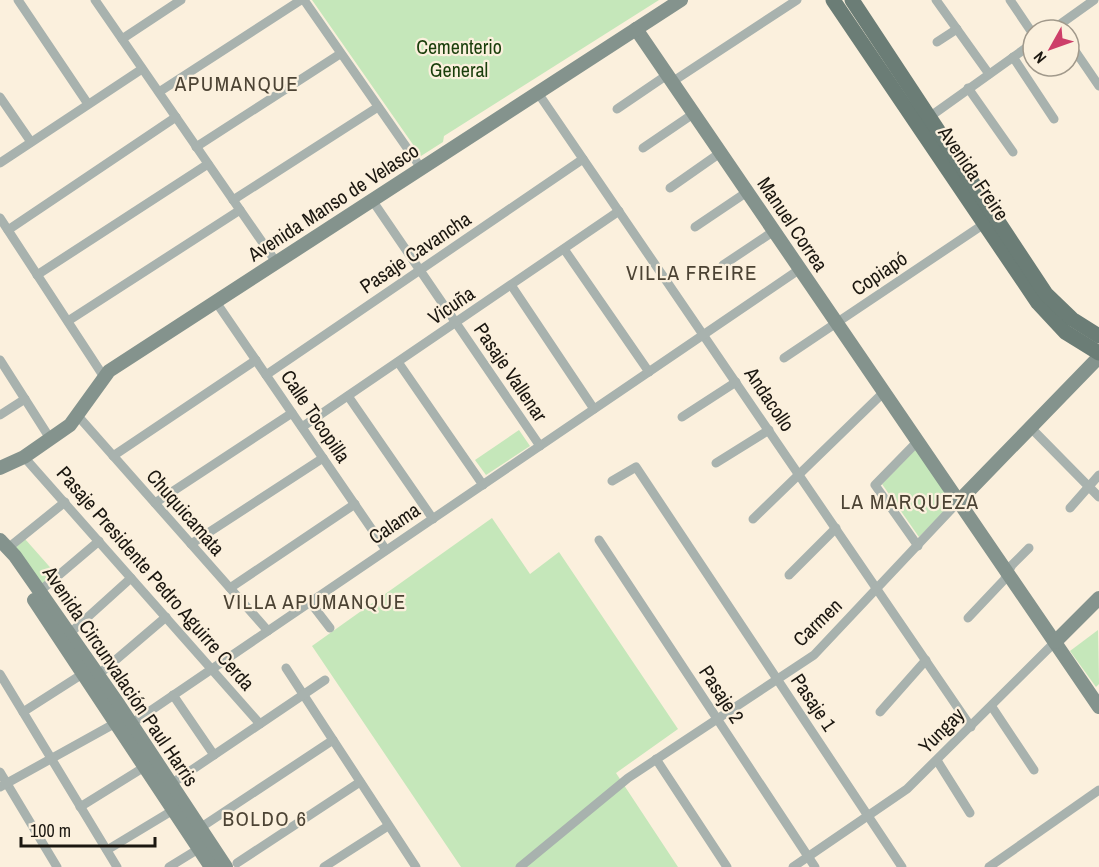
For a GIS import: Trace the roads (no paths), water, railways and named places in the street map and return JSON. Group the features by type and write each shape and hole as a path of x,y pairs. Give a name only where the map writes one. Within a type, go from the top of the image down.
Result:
{"main road":[{"name":"Avenida Freire","path":"833,0 988,221 1055,304 1072,319 1099,336"},
{"name":"Avenida Freire","path":"852,0 928,118 988,221 1046,313 1065,332 1099,355"}],"street":[{"path":"18,0 88,104"},
{"path":"95,0 276,262"},
{"path":"122,39 181,0"},
{"path":"159,92 302,0 421,168"},
{"name":"Avenida Manso de Velasco","path":"0,468 24,457 51,440 78,417 104,377 276,262 681,0"},
{"path":"617,109 797,0"},
{"path":"936,0 988,74"},
{"path":"1010,0 1022,18"},
{"path":"1071,18 1094,0"},
{"name":"Manuel Correa","path":"636,29 1097,700"},
{"path":"937,42 957,29"},
{"path":"928,118 1021,51"},
{"path":"196,147 340,54"},
{"path":"1013,57 1054,119"},
{"path":"1081,60 1099,86"},
{"path":"0,163 142,69"},
{"path":"968,88 1013,152"},
{"name":"Andacollo","path":"538,93 971,727"},
{"path":"0,97 31,142"},
{"path":"233,200 378,107"},
{"path":"643,148 693,114"},
{"path":"8,230 176,117"},
{"path":"670,188 720,153"},
{"name":"Pasaje Cavancha","path":"266,375 583,159"},
{"path":"38,275 208,164"},
{"path":"695,227 747,192"},
{"name":"Pasaje Vallenar","path":"372,200 540,446"},
{"path":"68,321 240,210"},
{"name":"Vicuña","path":"302,428 619,211"},
{"path":"0,218 104,377"},
{"name":"Copiapó","path":"784,358 988,221"},
{"path":"723,265 774,231"},
{"path":"564,249 649,372"},
{"name":"Calama","path":"3,785 51,758 124,723 173,695 800,269"},
{"path":"511,285 594,409"},
{"name":"Calle Tocopilla","path":"216,302 386,550"},
{"name":"Carmen","path":"520,867 614,789 814,655 1099,355"},
{"path":"0,360 51,440"},
{"path":"113,456 256,360"},
{"path":"399,362 483,485"},
{"path":"682,417 736,382"},
{"path":"753,519 884,392"},
{"path":"348,396 433,519"},
{"path":"0,415 25,399"},
{"path":"155,503 292,413"},
{"name":"Chuquicamata","path":"78,417 268,631"},
{"path":"1031,429 1099,497"},
{"path":"716,463 769,430"},
{"path":"918,441 875,485 918,546"},
{"name":"Avenida Manso de Velasco","path":"0,477 24,457"},
{"name":"Pasaje Presidente Pedro Aguirre Cerda","path":"24,457 260,724"},
{"path":"191,544 323,458"},
{"name":"Pasaje 1","path":"612,481 636,467 902,867"},
{"path":"1070,508 1099,475"},
{"path":"3,546 64,502"},
{"path":"230,588 355,504"},
{"path":"789,575 836,528"},
{"name":"Pasaje 2","path":"599,540 815,867"},
{"path":"40,591 99,541"},
{"name":"Avenida Circunvalación Paul Harris","path":"3,546 40,591 98,675 146,765 211,867"},
{"name":"Avenida Circunvalación Paul Harris","path":"3,546 84,673 171,784 200,828 232,865"},
{"path":"968,618 1004,580 1029,548"},
{"path":"69,634 131,578"},
{"name":"Yungay","path":"793,867 907,789 938,762 1099,598"},
{"path":"310,602 330,628"},
{"path":"98,675 166,617"},
{"path":"880,712 926,660"},
{"path":"286,668 416,867"},
{"path":"23,712 84,673"},
{"path":"0,674 117,867"},
{"path":"171,784 325,680"},
{"path":"173,695 214,755"},
{"path":"992,707 1034,770"},
{"path":"200,828 333,740"},
{"path":"656,759 727,867"},
{"path":"938,762 970,813"},
{"path":"80,807 146,765"},
{"path":"0,772 3,785 57,867"},
{"path":"232,865 360,782"},
{"path":"989,867 1099,790"},
{"path":"107,850 175,809"},
{"path":"324,867 388,826"},
{"path":"169,867 200,848"}],"district":[{"name":"APUMANQUE","path":"237,83"},
{"name":"VILLA FREIRE","path":"692,272"},
{"name":"LA MARQUEZA","path":"910,501"},
{"name":"VILLA APUMANQUE","path":"315,601"},
{"name":"BOLDO 6","path":"265,818"}],"park label":[{"name":"Cementerio General","path":"459,58"}]}
